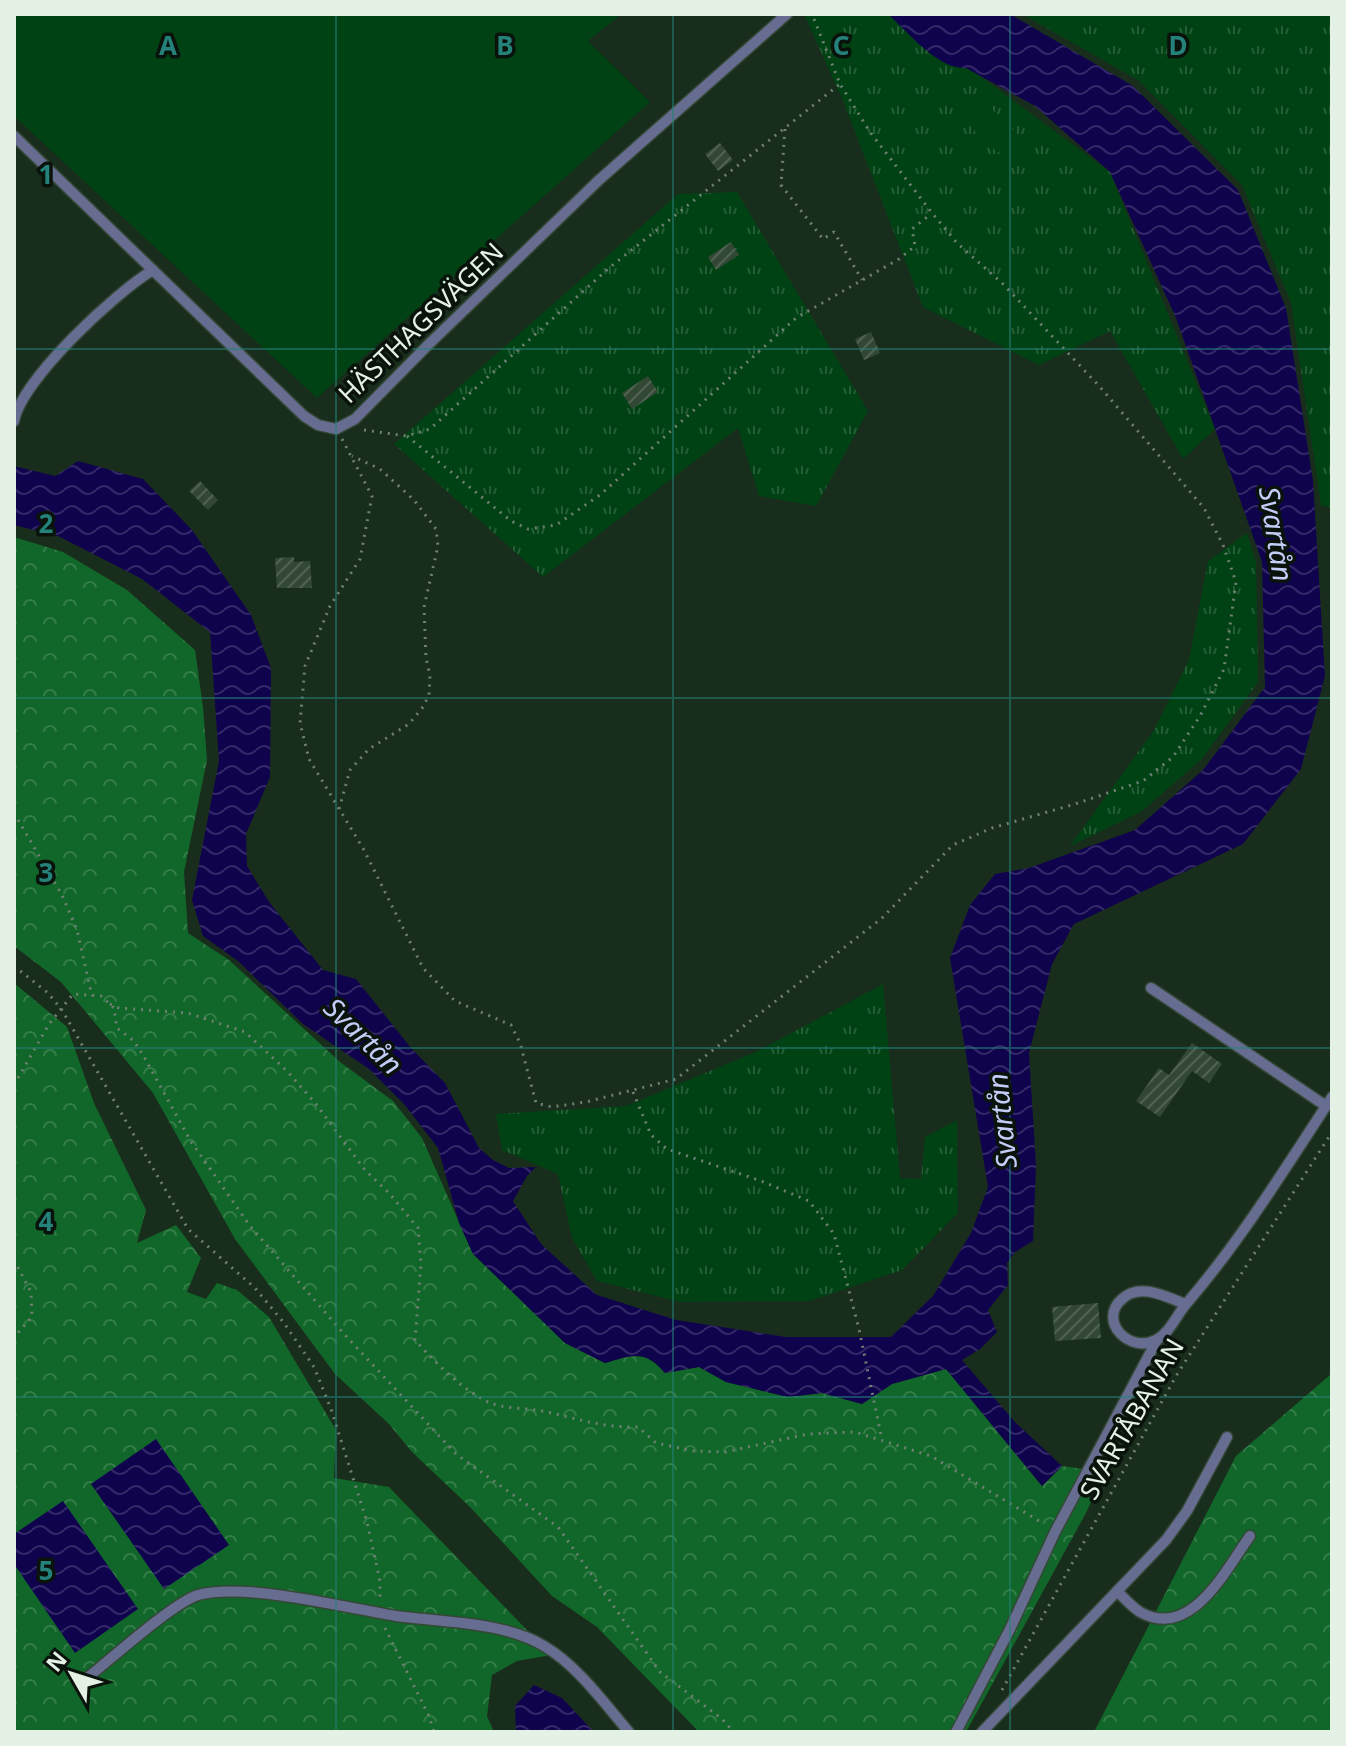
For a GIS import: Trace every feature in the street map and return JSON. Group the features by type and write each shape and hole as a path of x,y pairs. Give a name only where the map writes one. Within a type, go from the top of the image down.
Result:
{"lane":[{"name":"HÄSTHAGSVÄGEN","path":"14,136 304,416 318,425 336,429 355,419 599,180 787,14"},
{"path":"14,421 16,410 30,384 48,364 119,294 153,270"},
{"path":"956,1732 1010,1629 1055,1532 1157,1340 1205,1283 1329,1102 1151,988"},
{"path":"1157,1340 1143,1344 1129,1341 1119,1334 1113,1322 1115,1308 1123,1297 1134,1292 1151,1292 1185,1304"},
{"path":"982,1732 1166,1540 1187,1511 1227,1437"},
{"path":"1117,1591 1137,1610 1148,1615 1174,1618 1190,1612 1207,1596 1250,1536"},
{"path":"87,1678 186,1599 217,1592 265,1595 506,1632 543,1645 572,1669 629,1732"}],"path":[{"path":"336,429 372,496 360,559 330,606 305,666 300,723 309,759 364,850 423,968 455,1001 511,1025 520,1043 536,1103 552,1107 586,1102 676,1079 882,918 953,845 992,828 1143,781 1173,757 1200,716 1224,669 1236,582 1223,545 1204,508 1100,387 1003,284 957,243 932,213 870,132 840,84 812,14"},
{"path":"336,429 407,436 430,429 609,268 840,84"},
{"path":"785,129 781,185 823,239 834,232 862,280"},
{"path":"407,436 511,521 528,529 556,525 600,495 796,318 915,246 912,229 932,213"},
{"path":"339,809 350,770 369,749 409,724 429,695 424,607 438,546 436,529 414,500 380,469 352,456"},
{"path":"14,813 62,895 77,930 92,996"},
{"path":"14,966 48,993 61,1009 188,1229 255,1288 314,1367 331,1409 367,1522 380,1581 378,1613 434,1732"},
{"path":"14,1085 49,1024 73,994 101,996 110,1004 114,1008 117,1028 134,1041 190,1140 250,1226 344,1334 456,1454 558,1527 660,1672 722,1719 734,1732"},
{"path":"110,1004 119,1008 188,1013 245,1032 287,1071 365,1170 418,1228 421,1264 415,1340 435,1362 487,1401 613,1428 638,1427 656,1443 693,1451 725,1452 808,1434 855,1432 942,1462 1032,1514 1055,1532"},
{"path":"633,1091 651,1135 667,1149 809,1201 834,1234 859,1329 882,1440"},
{"name":"SVARTÅBANAN","path":"997,1697 1176,1376 1332,1132"},
{"path":"14,1260 31,1292 32,1317 14,1337"}],"green space":[{"path":"14,14 622,14 588,41 650,102 317,398 14,116"},
{"path":"896,14 1110,172 1215,429 1183,459 1110,331 1039,365 923,307 843,101 805,16"},
{"path":"1022,14 1332,14 1332,508 1321,505 1291,303 1242,185 1138,80"},
{"path":"972,98 985,103 1017,133 998,153 957,114"},
{"path":"737,192 868,411 816,506 759,496 738,428 543,577 394,444 678,194"},
{"path":"1247,533 1256,563 1258,682 1202,759 1141,812 1070,846 1154,730 1189,660 1208,561"},
{"path":"14,537 63,552 127,590 195,650 207,760 184,872 188,933 229,960 340,1062 393,1101 422,1138 473,1254 565,1343 605,1363 638,1356 651,1360 665,1373 699,1367 726,1382 788,1397 822,1393 862,1404 892,1384 946,1369 1042,1486 1062,1466 1104,1472 1087,1511 966,1732 699,1732 597,1627 552,1596 471,1508 412,1452 389,1424 335,1374 235,1239 153,1093 61,982 14,946"},
{"path":"14,983 67,1027 94,1103 146,1210 137,1243 176,1225 201,1258 187,1292 206,1299 217,1283 237,1290 269,1317 336,1430 334,1478 389,1487 551,1655 517,1661 492,1675 487,1716 494,1732 14,1732"},
{"path":"883,984 900,1178 921,1179 925,1137 957,1120 958,1213 902,1270 809,1301 680,1302 597,1281 572,1238 558,1174 502,1150 496,1114 626,1106 758,1051"},
{"path":"1330,1375 1332,1732 1094,1732 1236,1456"}],"water":[{"name":"Svartån","path":"888,14 1010,14 1133,86 1238,190 1286,308 1313,481 1325,676 1301,769 1243,844 1074,924 1052,964 1029,1053 1036,1166 1033,1241 1015,1252 1007,1263 1008,1285 988,1310 997,1332 980,1349 962,1360 1014,1421 1062,1466 1042,1486 946,1369 892,1384 862,1404 822,1393 788,1397 726,1382 699,1367 665,1373 651,1360 638,1356 605,1363 565,1343 473,1254 459,1223 438,1148 404,1104 369,1069 303,1024 238,961 203,936 192,900 219,761 210,632 142,579 58,536 14,525 14,466 55,476 78,461 143,479 192,530 251,615 271,668 270,777 246,834 247,866 269,902 323,970 356,979 411,1048 445,1083 479,1148 509,1168 536,1167 527,1176 513,1201 541,1244 597,1295 676,1320 786,1337 891,1337 933,1296 971,1233 988,1187 950,958 970,905 995,874 1029,868 1135,830 1203,770 1265,687 1262,562 1176,318 1110,172 1035,106 966,68 945,63 914,40"},
{"path":"156,1439 229,1545 164,1589 91,1484"},
{"path":"63,1501 138,1609 75,1653 14,1564 14,1534"},
{"path":"534,1685 562,1698 594,1732 516,1732 515,1706"}],"building":[{"path":"720,143 733,160 718,171 705,154"},
{"path":"731,242 739,255 716,270 708,257"},
{"path":"871,332 880,353 864,360 855,339"},
{"path":"648,376 658,392 632,409 622,393"},
{"path":"200,481 218,500 208,510 189,491"},
{"path":"294,557 294,562 310,561 312,588 277,588 275,558"},
{"path":"1192,1043 1222,1064 1209,1083 1192,1071 1160,1117 1136,1101 1159,1068 1169,1075"},
{"path":"1098,1303 1101,1338 1055,1341 1052,1307"}]}
